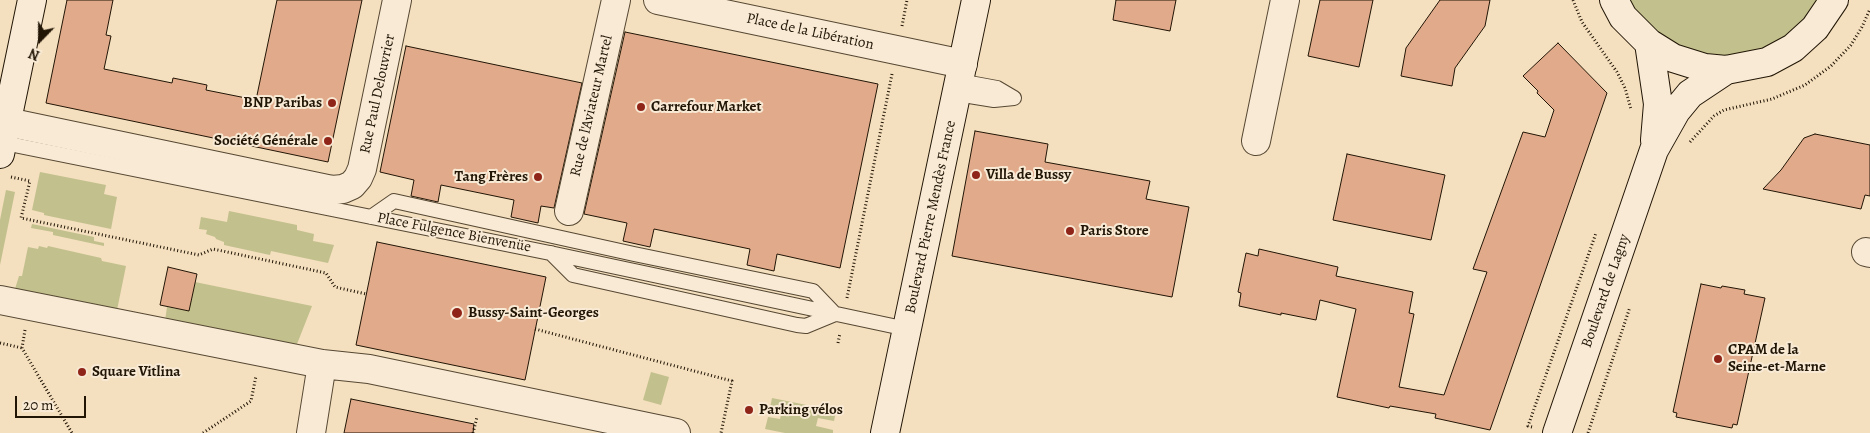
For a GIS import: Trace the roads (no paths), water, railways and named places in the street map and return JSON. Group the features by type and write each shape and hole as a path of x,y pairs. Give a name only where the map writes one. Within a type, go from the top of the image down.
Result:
{"street":[{"path":"3,147 32,0"},
{"name":"Rue Paul Delouvrier","path":"3,147 332,190 343,189 352,185 362,169 397,0"},
{"name":"Rue de l'Aviateur Martel","path":"569,212 616,0"},
{"name":"Place de la Libération","path":"658,0 897,50 960,79"},
{"name":"Boulevard Pierre Mendès France","path":"885,433 976,0"},
{"path":"1256,141 1285,0"},
{"path":"1614,0 1623,17 1649,43 1673,58 1705,68 1726,70 1767,62 1793,48 1816,28 1834,0"},
{"name":"Boulevard de Lagny","path":"1649,43 1658,104 1654,150"},
{"name":"Boulevard de Lagny","path":"1547,431 1654,150 1676,111 1690,94 1726,70"},
{"path":"0,300 322,364 370,369 676,433"},
{"path":"311,433 322,364"}],"lane":[{"name":"Place Fulgence Bienvenüe","path":"3,147 550,253 573,275 797,325 806,326 839,315"},
{"path":"371,217 394,201 813,291 839,315 907,329"}],"place":[{"name":"BNP Paribas","path":"332,103"},
{"name":"Carrefour Market","path":"641,107"},
{"name":"Société Générale","path":"328,141"},
{"name":"Villa de Bussy","path":"976,175"},
{"name":"Tang Frères","path":"538,177"},
{"name":"Paris Store","path":"1070,231"},
{"name":"Bussy-Saint-Georges","path":"457,313"},
{"name":"CPAM de la Seine-et-Marne","path":"1718,359"},
{"name":"Square Vitlina","path":"82,372"},
{"name":"Parking vélos","path":"749,410"}]}
